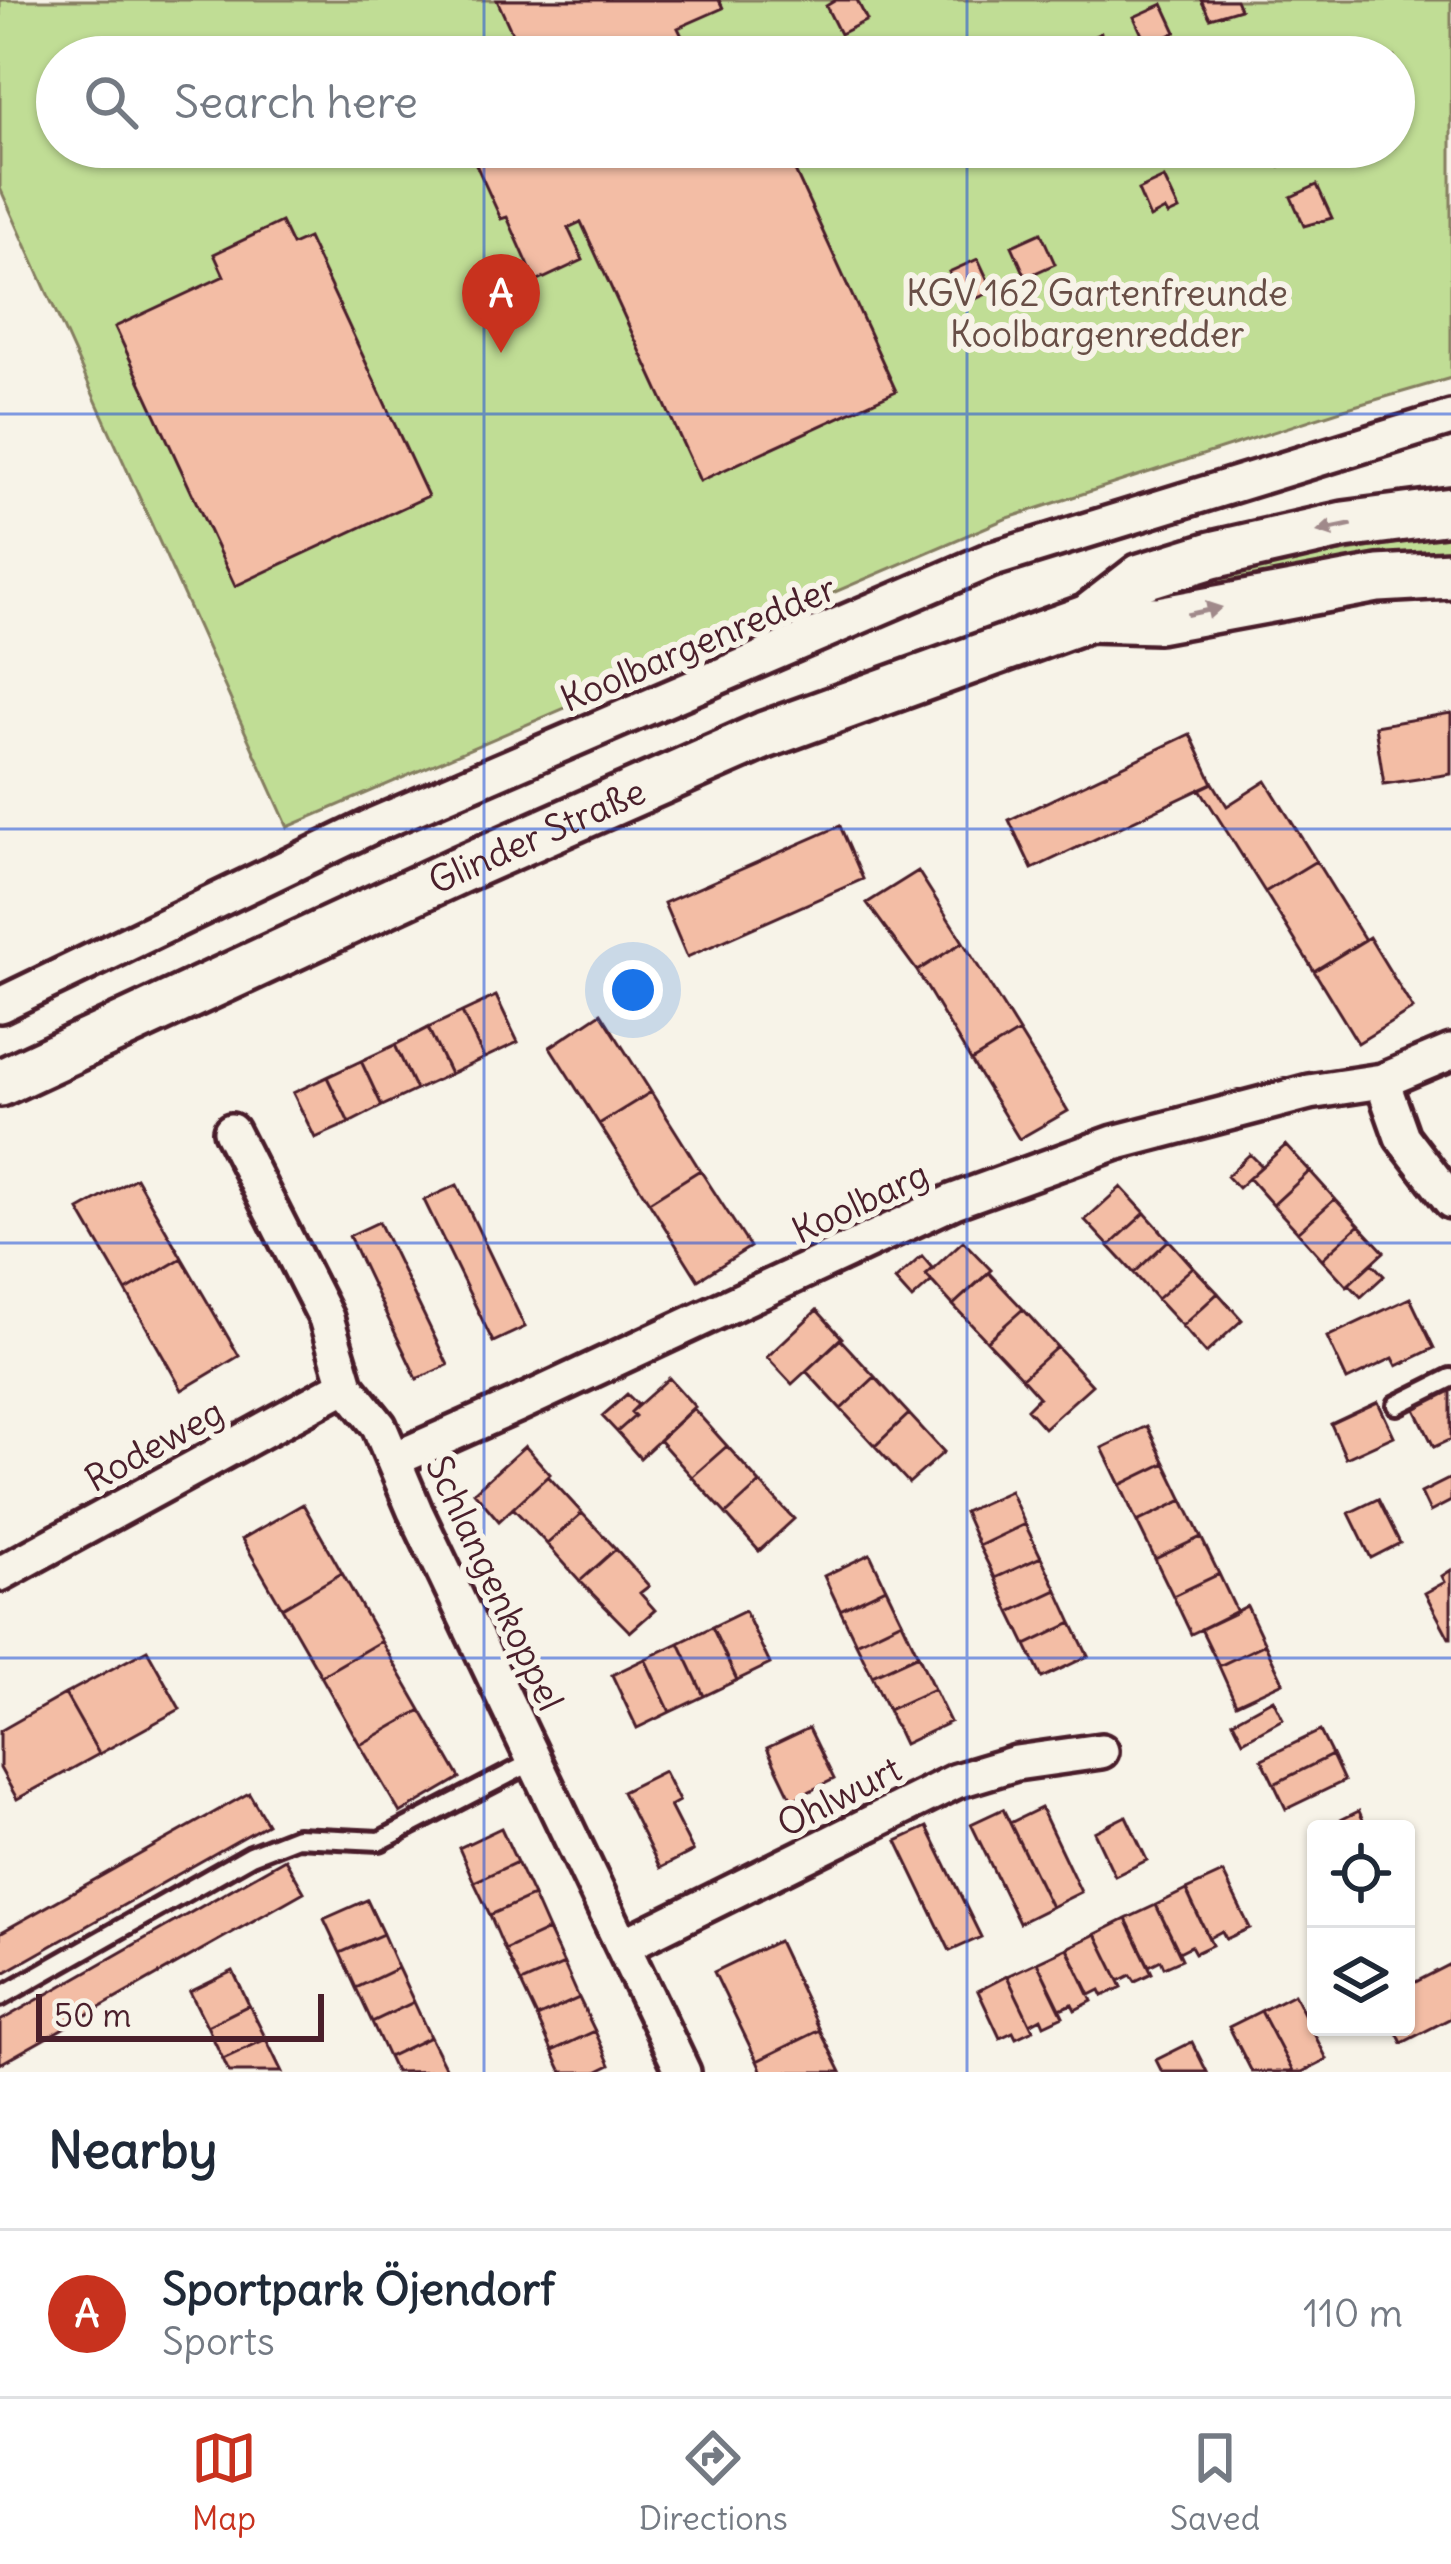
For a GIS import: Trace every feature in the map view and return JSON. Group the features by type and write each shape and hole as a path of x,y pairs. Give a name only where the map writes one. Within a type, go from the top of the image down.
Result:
{"main road":[{"name":"Glinder Straße","path":"0,1084 459,870 765,735 1088,618 1141,577 1344,525 1451,511"},
{"name":"Glinder Straße","path":"1088,618 1158,620 1378,579 1451,574"}],"street":[{"name":"Koolbargenredder","path":"0,1005 374,825 990,560 1451,418"},
{"name":"Koolbarg","path":"395,1459 954,1201 1028,1172 1211,1115 1382,1081 1451,1052"},
{"path":"1382,1081 1402,1136 1451,1201"},
{"name":"Schlangenkoppel","path":"231,1131 326,1318 346,1385 379,1426 415,1511 683,2072"},
{"name":"Rodeweg","path":"0,1574 346,1385"},
{"name":"Ohlwurt","path":"623,1946 956,1781 1016,1763 1101,1751"}],"lane":[{"path":"1397,1405 1451,1378"},
{"path":"0,1997 251,1855 297,1837 380,1841 534,1761"}],"green space":[{"name":"KGV 162 Gartenfreunde Koolbargenredder","path":"0,0 1451,0 1451,378 1005,519 288,827 0,188"},
{"path":"1451,535 1451,559 1150,603 1160,595 1276,562"}],"building":[{"path":"497,0 719,0 723,8 678,28 682,36 513,36"},
{"path":"836,0 857,0 867,20 840,34 826,6"},
{"path":"1201,0 1236,0 1240,9 1210,18"},
{"path":"1163,4 1176,32 1143,36 1134,17"},
{"path":"478,168 794,168 896,391 700,481 581,222 568,228 583,260 536,282 507,217 501,219"},
{"path":"1164,178 1179,210 1168,215 1165,210 1150,218 1138,190"},
{"path":"1317,185 1332,218 1304,226 1291,197"},
{"path":"281,222 292,245 308,238 428,496 235,586 115,327 224,276 214,254"},
{"path":"1041,233 1055,264 1026,277 1012,246"},
{"path":"978,259 993,291 964,304 949,272"},
{"path":"1451,713 1451,774 1384,784 1375,726"},
{"path":"1190,734 1213,783 1032,869 1009,820"},
{"path":"1266,781 1316,861 1265,892 1200,789 1213,783 1227,806"},
{"path":"840,826 863,879 687,957 664,903"},
{"path":"1316,861 1365,940 1314,971 1265,892"},
{"path":"918,871 963,942 917,971 867,903"},
{"path":"1369,937 1413,1009 1358,1043 1314,971"},
{"path":"963,942 1019,1032 971,1061 917,971"},
{"path":"496,996 518,1042 484,1058 462,1012"},
{"path":"462,1012 484,1058 450,1074 428,1028"},
{"path":"601,1013 651,1092 599,1124 550,1047"},
{"path":"428,1028 450,1074 416,1090 395,1045"},
{"path":"1019,1032 1068,1111 1019,1139 971,1061"},
{"path":"395,1045 416,1090 382,1106 361,1061"},
{"path":"361,1061 382,1106 349,1123 327,1077"},
{"path":"327,1077 349,1123 315,1138 293,1093"},
{"path":"651,1092 700,1170 649,1202 599,1124"},
{"path":"1286,1145 1310,1171 1273,1205 1249,1178"},
{"path":"1250,1154 1262,1166 1238,1188 1227,1176"},
{"path":"700,1170 750,1247 698,1280 649,1202"},
{"path":"1310,1171 1335,1199 1298,1232 1273,1205"},
{"path":"136,1178 182,1258 126,1291 79,1210"},
{"path":"457,1185 525,1327 493,1342 424,1200"},
{"path":"1121,1187 1145,1213 1109,1246 1085,1220"},
{"path":"1335,1199 1359,1225 1322,1259 1298,1232"},
{"path":"1145,1213 1169,1240 1134,1273 1109,1246"},
{"path":"379,1222 448,1365 417,1379 349,1236"},
{"path":"1359,1225 1384,1252 1347,1286 1322,1259"},
{"path":"1169,1240 1193,1267 1157,1299 1134,1273"},
{"path":"963,1241 991,1270 953,1305 926,1275"},
{"path":"922,1256 933,1269 926,1275 932,1281 912,1299 895,1280"},
{"path":"182,1258 239,1356 182,1390 126,1291"},
{"path":"1372,1263 1384,1276 1361,1297 1349,1284"},
{"path":"1193,1267 1218,1293 1182,1326 1157,1299"},
{"path":"989,1273 1023,1309 987,1341 953,1305"},
{"path":"1218,1293 1242,1320 1206,1353 1182,1326"},
{"path":"1410,1298 1434,1348 1397,1366 1393,1358 1347,1380 1327,1337"},
{"path":"1023,1309 1057,1347 1022,1378 987,1341"},
{"path":"817,1310 842,1338 792,1384 767,1357"},
{"path":"840,1339 875,1377 841,1409 806,1371"},
{"path":"1057,1347 1092,1385 1044,1428 1027,1409 1039,1397 1022,1378"},
{"path":"875,1377 909,1414 875,1446 841,1409"},
{"path":"669,1378 695,1407 640,1458 617,1432 635,1416 631,1412"},
{"path":"1451,1390 1451,1439 1434,1447 1414,1407"},
{"path":"627,1394 638,1405 631,1412 635,1416 617,1432 602,1416"},
{"path":"1378,1402 1394,1436 1346,1458 1331,1424"},
{"path":"693,1408 727,1446 692,1477 659,1440"},
{"path":"909,1414 944,1452 909,1483 875,1446"},
{"path":"1147,1426 1165,1463 1120,1485 1102,1448"},
{"path":"525,1446 550,1474 499,1521 474,1492"},
{"path":"727,1446 760,1483 726,1514 692,1477"},
{"path":"1165,1463 1183,1500 1137,1522 1120,1485"},
{"path":"548,1476 582,1513 547,1544 513,1508"},
{"path":"1451,1478 1451,1501 1430,1512 1421,1493"},
{"path":"760,1483 794,1519 759,1551 726,1514"},
{"path":"1010,1491 1025,1524 979,1546 964,1512"},
{"path":"1378,1499 1400,1543 1371,1558 1349,1513"},
{"path":"1183,1500 1201,1537 1155,1559 1137,1522"},
{"path":"303,1504 342,1573 282,1608 242,1539"},
{"path":"582,1513 616,1549 580,1581 547,1544"},
{"path":"1025,1524 1041,1557 995,1578 979,1546"},
{"path":"1201,1537 1219,1574 1173,1596 1155,1559"},
{"path":"616,1549 649,1586 640,1593 655,1610 630,1632 580,1581"},
{"path":"870,1554 886,1588 840,1610 824,1576"},
{"path":"1041,1557 1057,1590 1010,1612 995,1578"},
{"path":"1451,1570 1449,1638 1425,1593 1445,1582 1442,1576"},
{"path":"342,1573 381,1641 321,1676 282,1608"},
{"path":"1219,1574 1237,1612 1191,1634 1173,1596"},
{"path":"886,1588 902,1621 856,1643 840,1610"},
{"path":"1057,1590 1072,1623 1026,1645 1010,1612"},
{"path":"1247,1606 1265,1644 1219,1666 1201,1629"},
{"path":"745,1611 770,1664 737,1680 712,1627"},
{"path":"902,1621 918,1655 872,1676 856,1643"},
{"path":"1072,1623 1088,1656 1042,1678 1026,1645"},
{"path":"712,1627 737,1680 704,1696 679,1643"},
{"path":"381,1641 421,1710 360,1745 321,1676"},
{"path":"679,1643 704,1696 670,1712 645,1659"},
{"path":"1265,1644 1283,1682 1236,1704 1219,1666"},
{"path":"147,1650 180,1709 99,1754 65,1694"},
{"path":"918,1655 934,1689 888,1710 872,1676"},
{"path":"645,1659 670,1712 637,1728 612,1675"},
{"path":"934,1689 950,1722 904,1744 888,1710"},
{"path":"65,1694 99,1754 17,1799 0,1768 0,1731"},
{"path":"1273,1699 1283,1719 1243,1741 1233,1721"},
{"path":"421,1710 460,1778 400,1813 360,1745"},
{"path":"809,1728 834,1779 792,1800 767,1748"},
{"path":"1320,1731 1332,1755 1274,1784 1262,1759"},
{"path":"1332,1755 1344,1781 1286,1809 1274,1784"},
{"path":"664,1771 679,1801 670,1806 693,1851 660,1868 622,1792"},
{"path":"249,1793 267,1824 0,1975 0,1933"},
{"path":"1041,1808 1081,1892 1051,1907 1010,1823"},
{"path":"1003,1809 1051,1907 1019,1923 971,1824"},
{"path":"1359,1811 1363,1820 1340,1820"},
{"path":"1126,1816 1147,1860 1115,1876 1094,1832"},
{"path":"927,1827 981,1937 950,1951 897,1841"},
{"path":"501,1828 517,1862 474,1882 459,1848"},
{"path":"285,1859 304,1892 0,2064 0,2021"},
{"path":"517,1862 533,1896 490,1915 474,1882"},
{"path":"1223,1873 1250,1928 1226,1939 1222,1931 1209,1938 1186,1890"},
{"path":"1186,1890 1212,1945 1195,1953 1191,1946 1179,1952 1156,1905"},
{"path":"533,1896 548,1930 505,1950 490,1915"},
{"path":"367,1900 383,1934 340,1953 324,1919"},
{"path":"1156,1905 1182,1959 1164,1967 1161,1960 1149,1966 1126,1919"},
{"path":"1126,1919 1152,1973 1135,1981 1131,1975 1119,1981 1096,1934"},
{"path":"548,1930 564,1964 521,1983 505,1950"},
{"path":"383,1934 398,1968 356,1988 340,1953"},
{"path":"1096,1934 1122,1987 1103,1996 1100,1990 1090,1995 1067,1948"},
{"path":"778,1941 820,2030 757,2061 714,1972"},
{"path":"1067,1948 1092,2001 1075,2010 1072,2004 1060,2009 1037,1962"},
{"path":"1037,1962 1063,2016 1044,2025 1041,2018 1030,2024 1007,1976"},
{"path":"564,1964 579,1998 537,2017 521,1983"},
{"path":"1451,1964 1451,2018 1402,2043 1398,2036 1415,2036 1415,1982"},
{"path":"398,1968 414,2002 372,2022 356,1988"},
{"path":"233,1971 249,2005 207,2026 190,1992"},
{"path":"1007,1976 1033,2030 1016,2038 1013,2032 1000,2038 978,1991"},
{"path":"1294,1994 1307,2020 1307,2036 1315,2036 1327,2059 1293,2072 1261,2011"},
{"path":"579,1998 595,2031 552,2051 537,2017"},
{"path":"414,2002 430,2037 388,2057 372,2022"},
{"path":"249,2005 266,2039 223,2059 207,2026"},
{"path":"1261,2011 1293,2072 1252,2072 1229,2027"},
{"path":"820,2030 841,2072 762,2072 757,2061"},
{"path":"595,2031 610,2065 596,2072 562,2072 552,2051"},
{"path":"430,2037 447,2071 395,2072 388,2057"},
{"path":"266,2039 282,2072 229,2072 223,2059"},
{"path":"1192,2042 1207,2072 1162,2072 1156,2060"}],"place":[{"name":"Sportpark Öjendorf","path":"501,353"}]}
